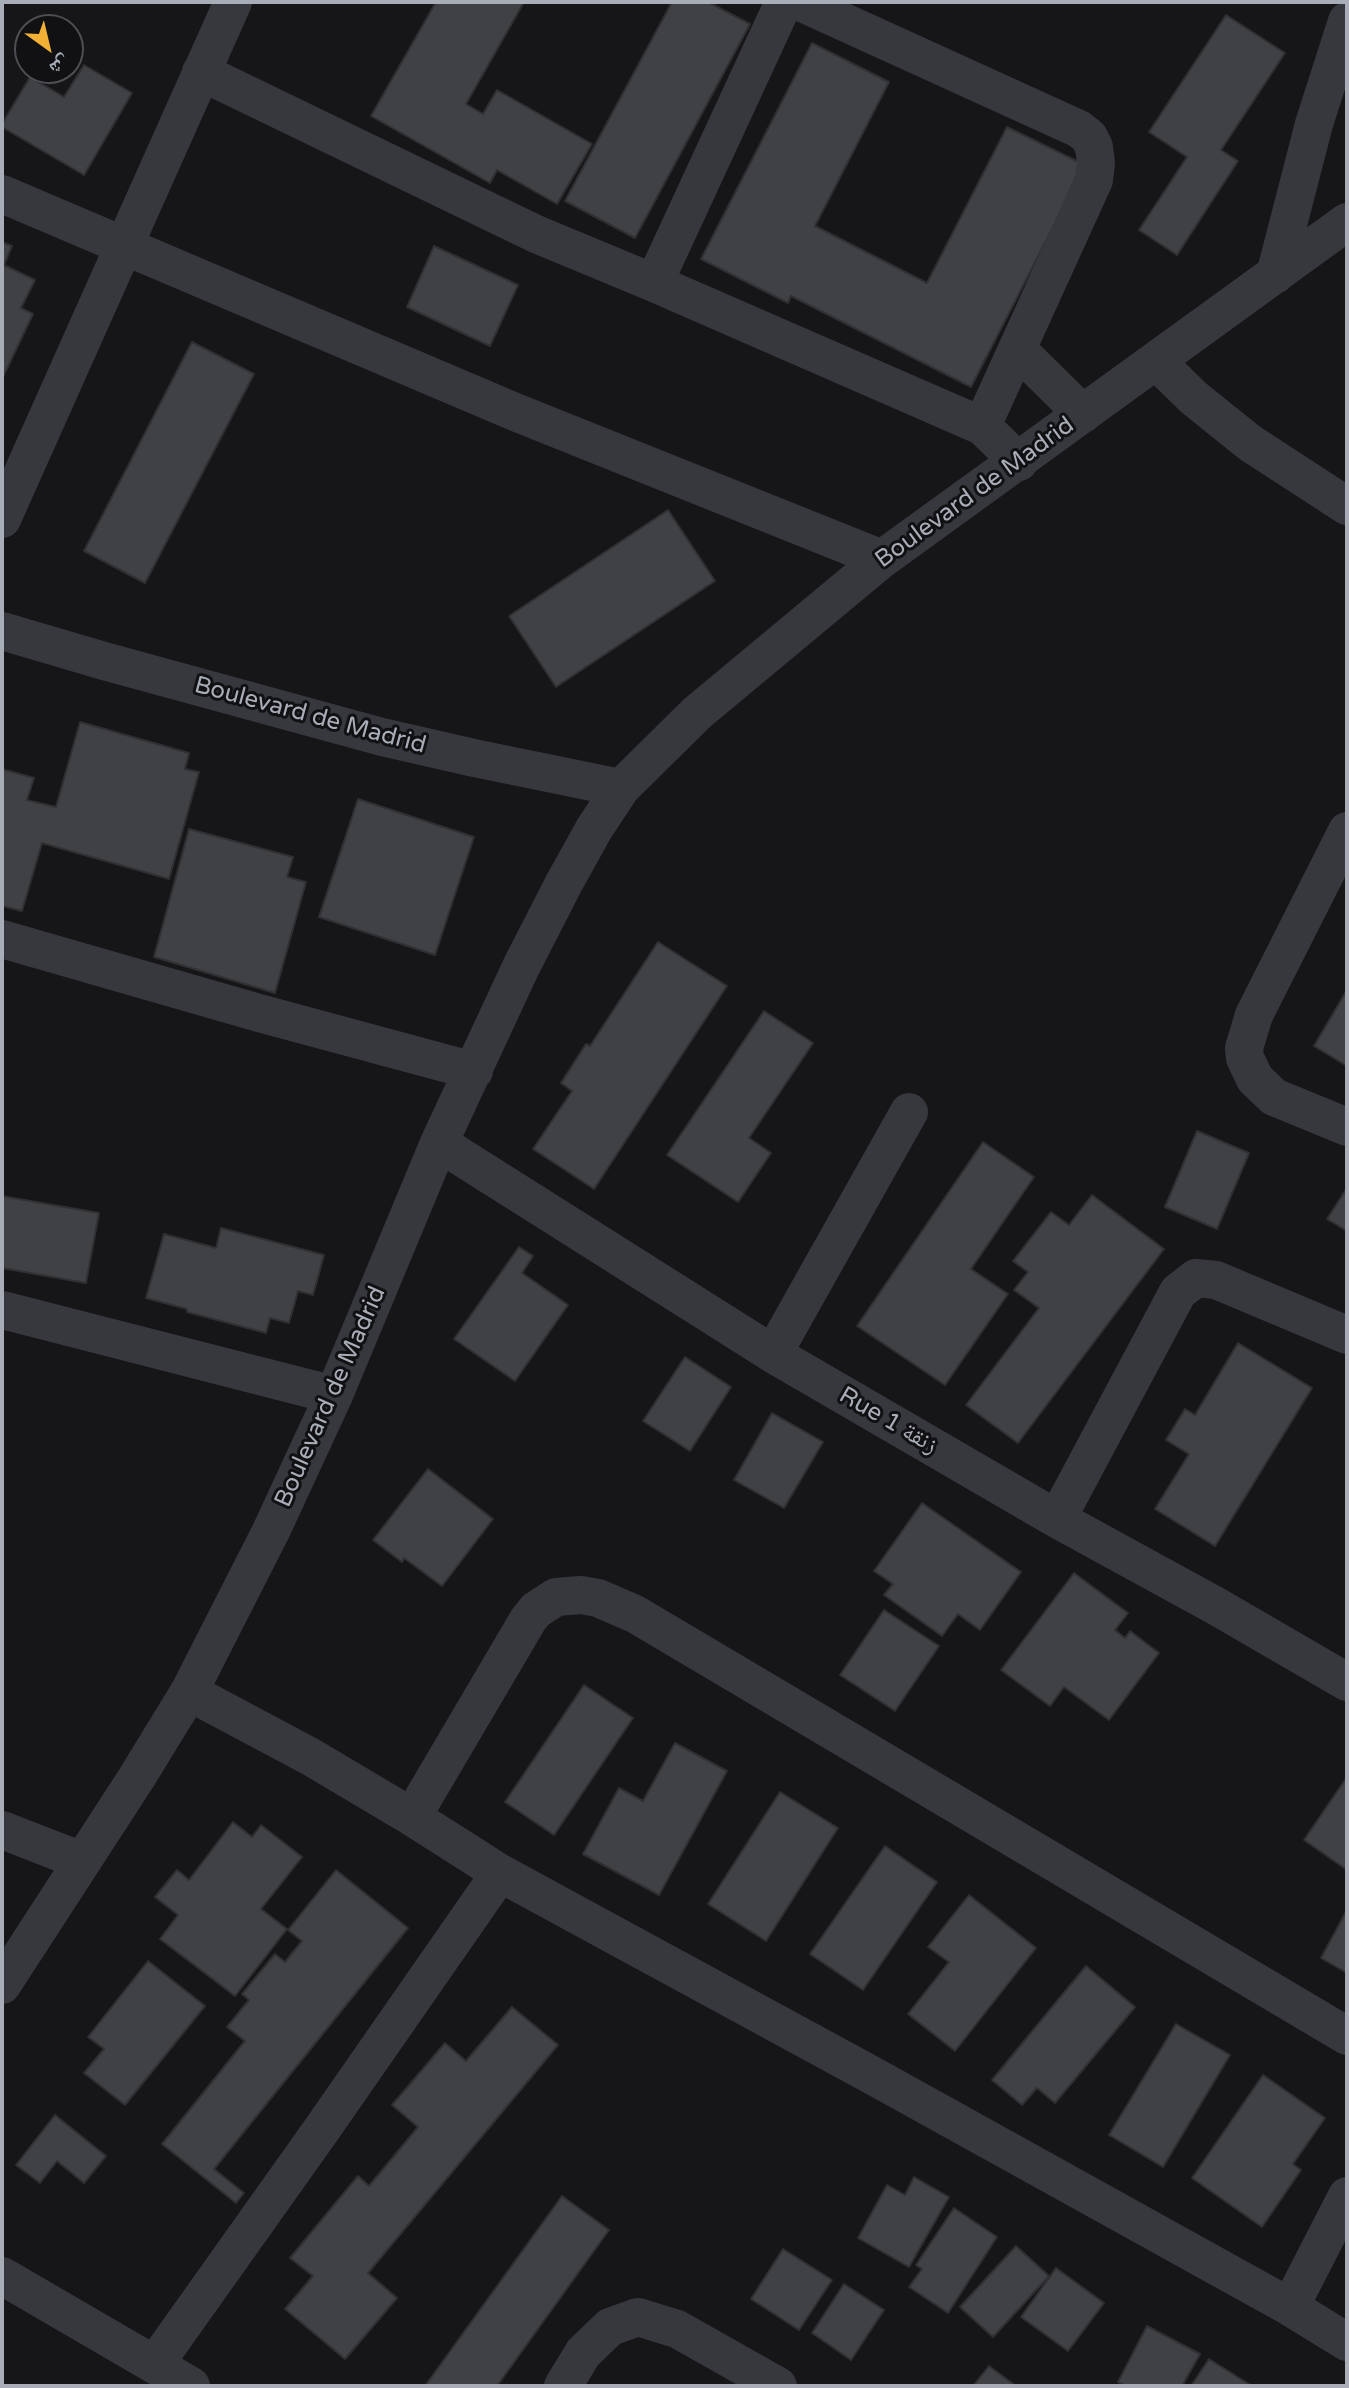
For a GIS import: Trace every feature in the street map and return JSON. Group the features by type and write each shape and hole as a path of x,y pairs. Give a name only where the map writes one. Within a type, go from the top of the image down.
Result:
{"street":[{"path":"2,519 233,2"},
{"path":"654,283 784,2"},
{"path":"800,2 1068,124 1089,137 1094,147 1094,180 982,426"},
{"path":"1275,275 1314,124 1347,21"},
{"path":"201,72 536,234 982,426 1019,461"},
{"path":"2,194 515,412 882,559"},
{"name":"Boulevard de Madrid","path":"2,1985 189,1692 271,1531 334,1395 439,1143 564,883 621,788 696,713 882,559 1347,222"},
{"path":"1017,349 1083,414"},
{"path":"1157,362 1194,398 1250,443 1347,506"},
{"name":"Boulevard de Madrid","path":"2,631 369,733 621,788"},
{"path":"1347,831 1254,1015 1246,1034 1244,1048 1245,1058 1255,1079 1274,1097 1347,1127"},
{"path":"2,939 258,1013 474,1070"},
{"path":"773,1354 909,1112"},
{"name":"Rue 1 زنقة","path":"439,1143 773,1354 1057,1520 1216,1606 1347,1682"},
{"path":"1057,1520 1178,1292 1196,1278 1216,1280 1347,1335"},
{"path":"2,1310 334,1395"},
{"path":"412,1817 528,1620 556,1597 581,1594 598,1598 635,1614 1347,2036"},
{"path":"189,1692 311,1757 500,1873 877,2078 1290,2307 1347,2342"},
{"path":"2,1830 82,1861"},
{"path":"155,2364 323,2129 500,1873"},
{"path":"1290,2307 1347,2196"},
{"path":"2,2276 191,2386"},
{"path":"563,2386 583,2353 610,2327 638,2318 677,2329 778,2386"}],"building":[{"path":"436,2 524,2 466,104 483,114 497,90 592,144 557,204 497,170 490,183 371,116"},
{"path":"672,2 708,2 750,24 635,238 565,201"},
{"path":"1226,15 1285,53 1221,150 1238,161 1177,255 1139,230 1187,157 1149,132"},
{"path":"812,43 889,82 815,226 927,283 1007,127 1085,165 971,387 791,296 788,303 701,259"},
{"path":"84,65 132,93 84,175 2,127 26,84 42,84 64,97 72,84 84,84"},
{"path":"2,242 12,246 4,265 35,280 21,308 33,314 2,379"},
{"path":"434,246 518,285 490,346 407,307"},
{"path":"192,342 254,374 145,583 84,551"},
{"path":"668,510 715,581 556,687 509,616"},
{"path":"80,722 189,753 185,769 199,772 169,879 42,843 22,911 2,906 2,769 34,778 27,800 56,807"},
{"path":"358,799 474,837 435,955 319,917"},
{"path":"189,829 293,857 287,877 306,882 275,993 154,957"},
{"path":"658,942 727,986 594,1189 533,1149 572,1091 561,1083 586,1044 590,1046"},
{"path":"1347,990 1347,1066 1314,1046"},
{"path":"764,1011 813,1043 749,1138 771,1153 738,1202 667,1155"},
{"path":"1197,1131 1249,1153 1217,1229 1165,1207"},
{"path":"983,1142 1034,1177 971,1269 1008,1294 945,1385 857,1326"},
{"path":"1347,1188 1347,1231 1327,1219"},
{"path":"1092,1195 1164,1249 1018,1443 966,1405 1039,1308 1014,1290 1028,1272 1013,1261 1051,1212 1069,1225"},
{"path":"2,1196 99,1213 86,1283 2,1268"},
{"path":"221,1228 324,1255 313,1295 298,1291 289,1323 270,1318 266,1333 146,1298 164,1234 216,1248"},
{"path":"519,1247 533,1256 522,1273 568,1305 515,1381 454,1339"},
{"path":"1238,1343 1312,1388 1215,1546 1155,1509 1189,1454 1166,1440 1185,1409 1195,1415"},
{"path":"685,1357 731,1387 690,1451 643,1421"},
{"path":"772,1413 823,1442 784,1508 734,1480"},
{"path":"428,1469 493,1519 442,1586 404,1558 402,1562 373,1540"},
{"path":"922,1503 1021,1572 980,1630 958,1614 942,1636 884,1595 893,1584 874,1571"},
{"path":"1074,1573 1128,1613 1115,1630 1125,1638 1130,1631 1159,1653 1109,1720 1064,1687 1050,1706 1001,1670"},
{"path":"884,1610 939,1646 895,1711 840,1675"},
{"path":"584,1685 633,1718 554,1835 505,1802"},
{"path":"675,1743 727,1771 659,1895 583,1854 619,1788 643,1801"},
{"path":"1347,1777 1347,1870 1304,1840"},
{"path":"780,1792 838,1828 766,1941 708,1904"},
{"path":"233,1822 252,1837 261,1825 302,1857 261,1909 287,1929 235,1996 160,1939 178,1915 155,1897 177,1870 189,1880"},
{"path":"885,1846 937,1882 863,1990 810,1954"},
{"path":"336,1870 408,1928 214,2169 244,2193 236,2203 162,2144 245,2041 227,2027 249,2000 242,1994 275,1954 285,1962 302,1941 288,1930"},
{"path":"969,1895 1036,1948 955,2051 908,2014 949,1962 928,1947"},
{"path":"1347,1910 1347,1973 1321,1958"},
{"path":"148,1961 205,2006 125,2105 84,2073 104,2049 88,2037"},
{"path":"1086,1966 1135,2007 1055,2103 1037,2088 1022,2105 992,2080"},
{"path":"512,2007 558,2045 368,2273 397,2298 345,2359 285,2309 313,2276 290,2258 358,2176 369,2186 418,2127 392,2105 445,2043 466,2061"},
{"path":"1176,2024 1230,2055 1163,2167 1109,2135"},
{"path":"1263,2075 1325,2118 1293,2164 1301,2170 1262,2227 1192,2178"},
{"path":"55,2115 106,2156 84,2183 57,2161 40,2183 16,2165"},
{"path":"914,2177 949,2197 909,2267 858,2238 887,2185 905,2195"},
{"path":"562,2196 609,2230 497,2386 425,2386"},
{"path":"954,2208 997,2237 948,2313 909,2287 922,2269 916,2265"},
{"path":"1016,2246 1049,2276 993,2337 960,2307"},
{"path":"783,2249 832,2280 799,2330 751,2299"},
{"path":"1056,2268 1104,2303 1068,2351 1021,2317"},
{"path":"844,2284 884,2310 851,2360 812,2333"},
{"path":"1147,2326 1200,2354 1182,2386 1126,2386 1118,2382"},
{"path":"1209,2359 1252,2386 1191,2386"},
{"path":"989,2366 1016,2386 973,2386"}]}
